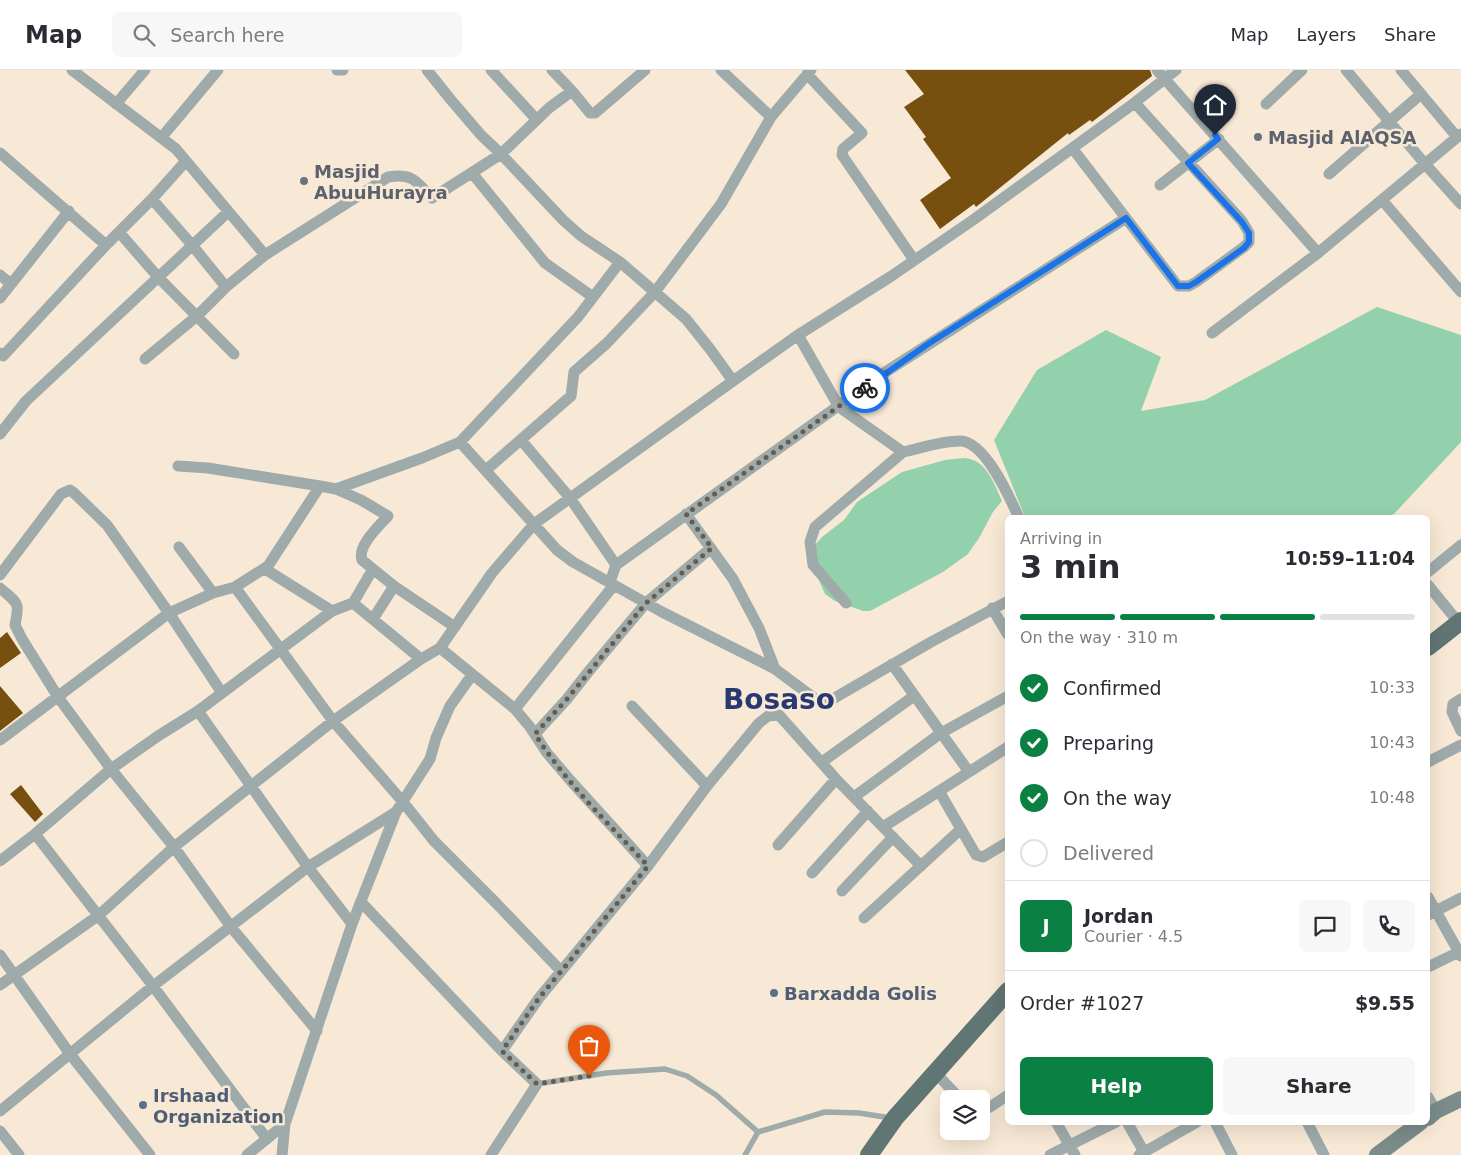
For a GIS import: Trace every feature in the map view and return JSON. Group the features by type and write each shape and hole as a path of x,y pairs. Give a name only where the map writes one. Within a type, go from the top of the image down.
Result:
{"main road":[{"path":"1430,645 1460,622"},
{"path":"869,1155 895,1118 1005,994"}],"street":[{"path":"72,70 176,149 265,255"},
{"path":"116,104 145,70"},
{"path":"161,138 218,70"},
{"path":"337,70 343,70"},
{"path":"427,70 475,128 563,220 581,236 620,262 686,320 733,381"},
{"path":"491,70 537,120"},
{"path":"552,70 590,113 595,113 645,70"},
{"path":"721,70 771,118"},
{"path":"0,984 99,915 174,847 332,721 421,659 440,648 492,573 534,524 798,335 866,293 1073,148 1135,103 1160,74 1176,70"},
{"path":"1266,104 1302,70"},
{"path":"1346,70 1461,204"},
{"path":"1212,333 1318,253 1459,136 1401,70"},
{"path":"486,470 571,396 574,372 607,344 655,292 721,204 771,118 809,72 862,133 843,149 842,155 914,260"},
{"path":"1160,74 1318,253"},
{"path":"145,359 197,316 226,287 265,255 388,177 410,176 432,198 501,154 537,120 572,91"},
{"path":"1329,174 1422,94"},
{"path":"1073,148 1178,286 1189,286 1196,282 1244,248 1249,242 1249,233 1242,222 1135,103"},
{"path":"1160,185 1218,139"},
{"path":"0,153 106,245"},
{"path":"0,353 3,356 186,161"},
{"path":"472,173 545,263 593,298"},
{"path":"152,199 226,287"},
{"path":"1382,200 1459,284"},
{"path":"0,298 69,211"},
{"path":"0,434 26,401 228,212"},
{"path":"515,709 612,583 616,565 887,371 1126,218"},
{"path":"119,232 158,277 234,354"},
{"path":"336,489 460,442 578,317 620,262"},
{"path":"0,275 11,284"},
{"path":"798,335 839,407 903,452"},
{"path":"521,440 570,498 616,565"},
{"path":"846,603 812,565 810,542 815,527 903,452 962,441 975,447 990,463 999,477 1018,515"},
{"path":"460,442 560,552 573,562 646,603 775,669 814,698 823,701 831,700 892,664 1005,602"},
{"path":"178,466 208,468 320,486 336,489 361,500 388,516 366,541 360,555 362,560 394,586 454,627"},
{"path":"0,740 169,613 213,593 235,587 268,566 320,486"},
{"path":"0,575 61,494 70,490 107,525 222,693"},
{"path":"686,514 733,579 760,628 775,669"},
{"path":"1430,570 1461,545"},
{"path":"179,547 213,593"},
{"path":"535,734 567,699 646,603 712,548"},
{"path":"264,569 332,611"},
{"path":"0,861 36,834 111,769 198,711 332,611 353,603 373,569"},
{"path":"373,619 394,586"},
{"path":"235,587 332,721 400,807 496,903 561,972"},
{"path":"1430,587 1460,622"},
{"path":"0,588 18,607 19,611 15,625 17,630 58,697 111,769 174,847 231,927 317,1031"},
{"path":"353,603 421,659"},
{"path":"992,608 1005,630"},
{"path":"440,648 515,709 547,753 648,866"},
{"path":"892,664 969,772"},
{"path":"282,1155 285,1124 352,924 400,807 430,759 436,738 450,706 472,675"},
{"path":"822,762 914,696"},
{"path":"854,797 940,733 1005,698"},
{"path":"1461,699 1453,704 1452,712 1461,731"},
{"path":"632,706 707,786"},
{"path":"198,711 308,867 352,924"},
{"path":"502,1051 539,998 648,866 707,786 759,722 768,716 779,715 836,779 921,866"},
{"path":"1430,761 1461,746"},
{"path":"883,826 1005,749"},
{"path":"778,845 836,779"},
{"path":"939,791 976,855 982,857 1005,844"},
{"path":"0,1111 153,986 308,867 400,807"},
{"path":"812,873 868,811"},
{"path":"864,918 961,829"},
{"path":"36,834 267,1139"},
{"path":"842,891 893,837"},
{"path":"1430,966 1460,953 1431,913 1461,898"},
{"path":"361,902 502,1051 537,1084 491,1155"},
{"path":"0,955 70,1054 150,1155"},
{"path":"935,1072 952,1090"},
{"path":"990,1107 1005,1097"},
{"path":"1432,1114 1461,1099"},
{"path":"248,1155 285,1124"},
{"path":"1058,1125 1075,1155"},
{"path":"1050,1155 1110,1125"},
{"path":"1128,1125 1142,1153 1192,1125"},
{"path":"1216,1125 1231,1155"},
{"path":"1309,1125 1324,1155"},
{"path":"1377,1155 1417,1125"},
{"path":"0,1131 19,1155"}],"lane":[{"path":"537,1084 606,1073 665,1069 687,1076 716,1095 758,1132"},
{"path":"745,1155 758,1132 825,1112 859,1113 895,1118"}],"green space":[{"path":"1377,307 1461,335 1461,442 1392,515 1024,515 994,440 1037,370 1106,330 1161,357 1141,411 1205,400"},
{"path":"972,459 984,467 1002,501 993,512 968,554 943,572 870,611 863,611 835,601 825,594 810,560 812,548 822,537 844,520 857,502 902,472 945,460"}],"building":[{"path":"905,70 1150,70 1152,76 1092,122 1090,120 1069,135 1068,133 976,207 974,204 940,229 920,200 951,178 923,139 926,137 904,107 924,94"},
{"path":"7,632 21,653 0,668 0,638"},
{"path":"0,686 23,713 0,731"},
{"path":"21,785 43,814 35,822 10,794"}],"way so far":[{"path":"589,1076 537,1084 502,1051 539,998 648,866 570,780 547,753 535,734 567,699 646,603 712,548 686,514 865,388"}],"place":[{"name":"Masjid AlAQSA","path":"1258,137"},
{"name":"Masjid AbuuHurayra","path":"304,181"},
{"name":"Barxadda Golis","path":"774,993"},
{"name":"Irshaad Organization","path":"143,1105"}],"district":[{"name":"Bosaso","path":"779,699"}],"route":[{"path":"865,388 928,344 1126,218 1178,286 1189,286 1196,282 1244,248 1249,242 1249,233 1242,222 1188,163 1218,139 1215,135"}]}
